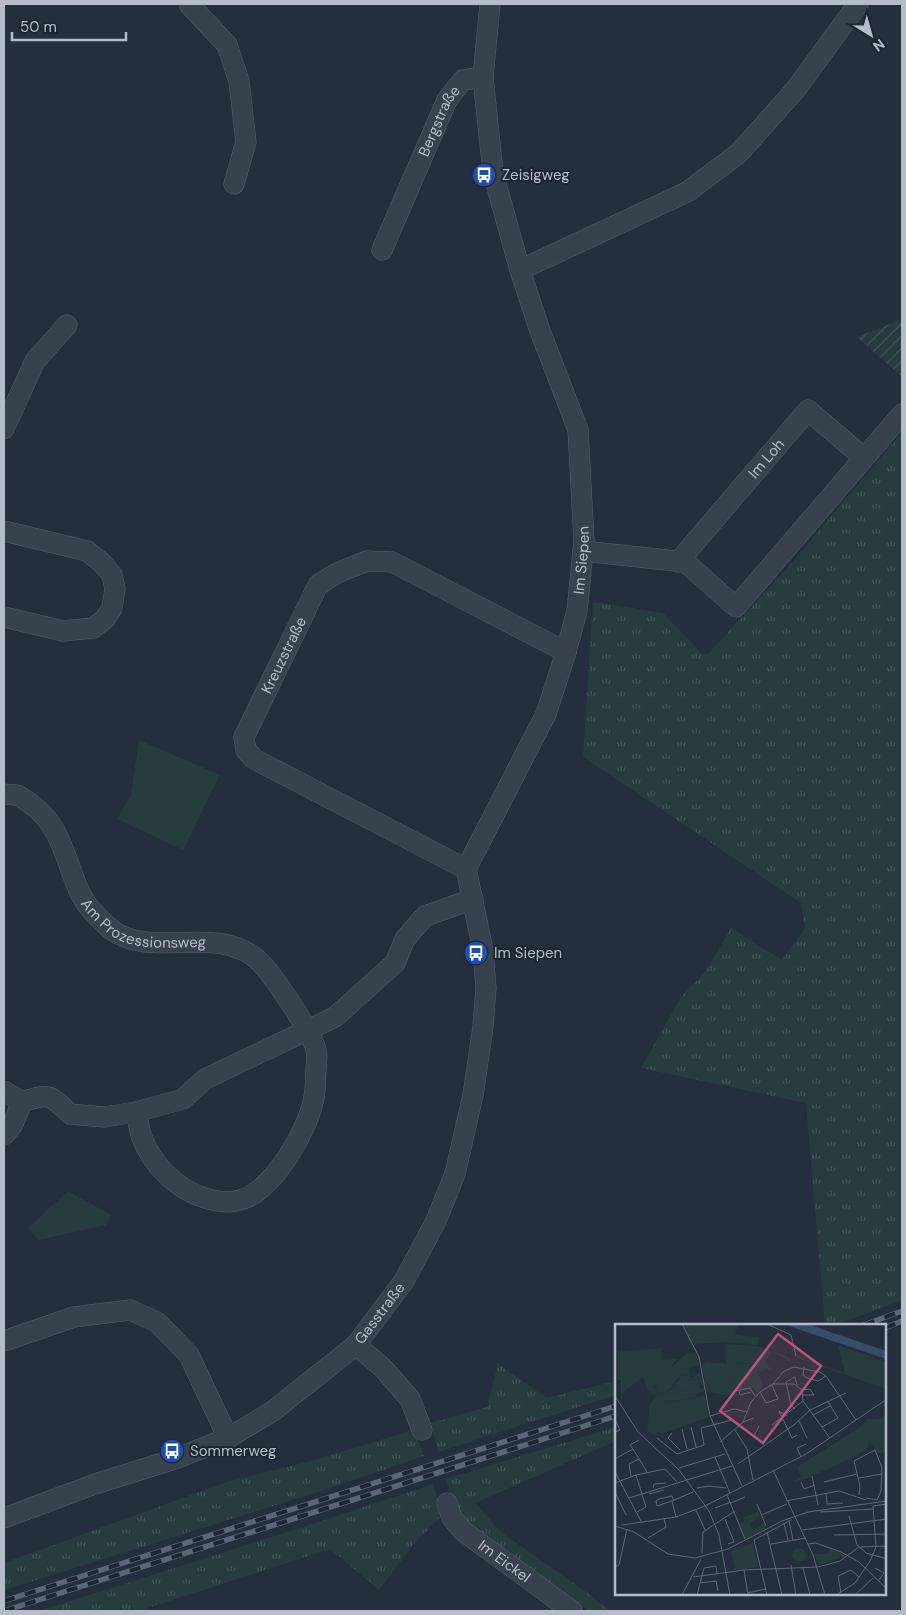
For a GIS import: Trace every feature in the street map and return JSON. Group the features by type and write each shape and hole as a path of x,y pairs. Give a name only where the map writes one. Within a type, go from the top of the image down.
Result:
{"street":[{"path":"189,4 226,44 239,81 246,142 234,184"},
{"path":"483,77 490,4"},
{"path":"520,270 687,192 739,153 796,89 858,4"},
{"name":"Bergstraße","path":"382,250 447,100 462,80 483,77"},
{"name":"Im Siepen","path":"466,869 546,714 577,611 584,541 578,430 539,328 520,270 493,173 483,77"},
{"path":"4,429 35,360 67,324"},
{"name":"Im Loh","path":"678,562 808,410 864,458"},
{"path":"583,551 685,562 736,607 902,414"},
{"path":"4,531 87,551 101,562 112,575 115,589 112,608 105,619 93,628 63,631 4,617"},
{"name":"Kreuzstraße","path":"466,869 254,759 246,750 244,737 318,585 337,573 367,561 392,562 566,652"},
{"name":"Am Prozessionsweg","path":"4,794 18,796 43,813 59,836 82,896 96,915 113,931 130,938 150,942 218,943 241,949 260,962 307,1030 316,1051 314,1098 305,1125 288,1158 266,1184 244,1199 221,1202 192,1194 166,1174 153,1157 142,1137 136,1112"},
{"path":"4,1134 12,1124 22,1102 42,1095 55,1099 70,1114 104,1117 136,1112 183,1099 205,1078 335,1017 395,963 404,939 425,916 473,899 466,869"},
{"name":"Gasstraße","path":"4,1518 94,1484 175,1458 228,1438 273,1411 356,1345 404,1281 436,1221 455,1174 473,1095 484,1018 486,988 483,950 473,899"},
{"path":"4,1091 22,1102"},
{"path":"4,1341 74,1317 130,1310 157,1322 189,1355 228,1438"},
{"path":"356,1345 383,1368 410,1399 422,1430"},
{"name":"Im Eickel","path":"446,1502 452,1518 463,1531 572,1611"}],"green space":[{"path":"902,319 902,377 857,337"},
{"path":"902,432 902,1300 838,1324 825,1324 806,1103 641,1068 681,997 706,971 731,928 782,960 805,928 801,903 583,757 593,602 663,613 702,654 708,654 797,557"},
{"path":"139,740 220,775 183,850 117,819 131,795"},
{"path":"68,1191 111,1215 106,1225 39,1240 28,1228"},
{"path":"498,1364 547,1398 615,1381 615,1395 438,1452 431,1423 487,1407"},
{"path":"615,1427 615,1441 475,1503 502,1533 610,1611 588,1611 470,1528 456,1509 446,1479"},
{"path":"414,1430 424,1456 321,1491 4,1590 4,1563 227,1482 311,1461"},
{"path":"433,1484 442,1515 413,1545 379,1590 330,1549 138,1611 39,1611 328,1519"}],"railway":[{"path":"867,1324 902,1311"},
{"path":"886,1328 902,1321"},
{"path":"4,1601 615,1406"},
{"path":"4,1611 615,1416"}],"place":[{"name":"Zeisigweg","path":"484,175"},
{"name":"Im Siepen","path":"476,953"},
{"name":"Sommerweg","path":"172,1451"}]}
